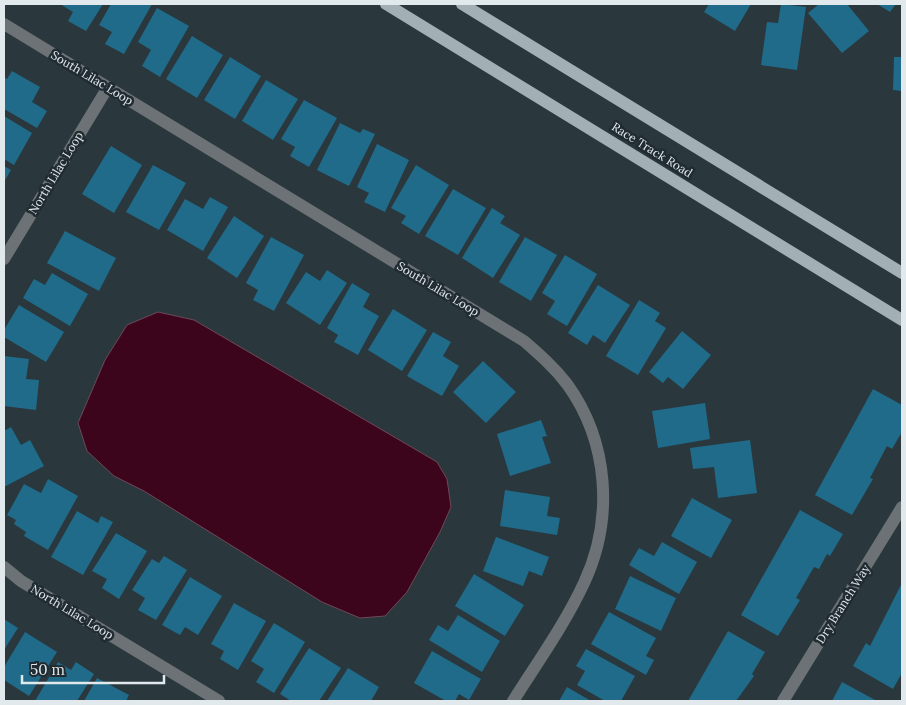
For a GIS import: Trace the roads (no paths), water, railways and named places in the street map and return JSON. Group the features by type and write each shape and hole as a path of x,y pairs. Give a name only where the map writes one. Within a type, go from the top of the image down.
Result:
{"main road":[{"name":"Race Track Road","path":"386,4 902,320"},
{"name":"Race Track Road","path":"462,4 902,272"}],"street":[{"name":"South Lilac Loop","path":"4,24 524,341 547,361 567,384 582,408 591,430 601,465 604,497 601,528 594,558 584,584 513,701"},
{"name":"North Lilac Loop","path":"4,259 108,88"},
{"name":"Dry Branch Way","path":"783,701 902,509"},
{"name":"North Lilac Loop","path":"4,567 21,581 218,701"}]}
